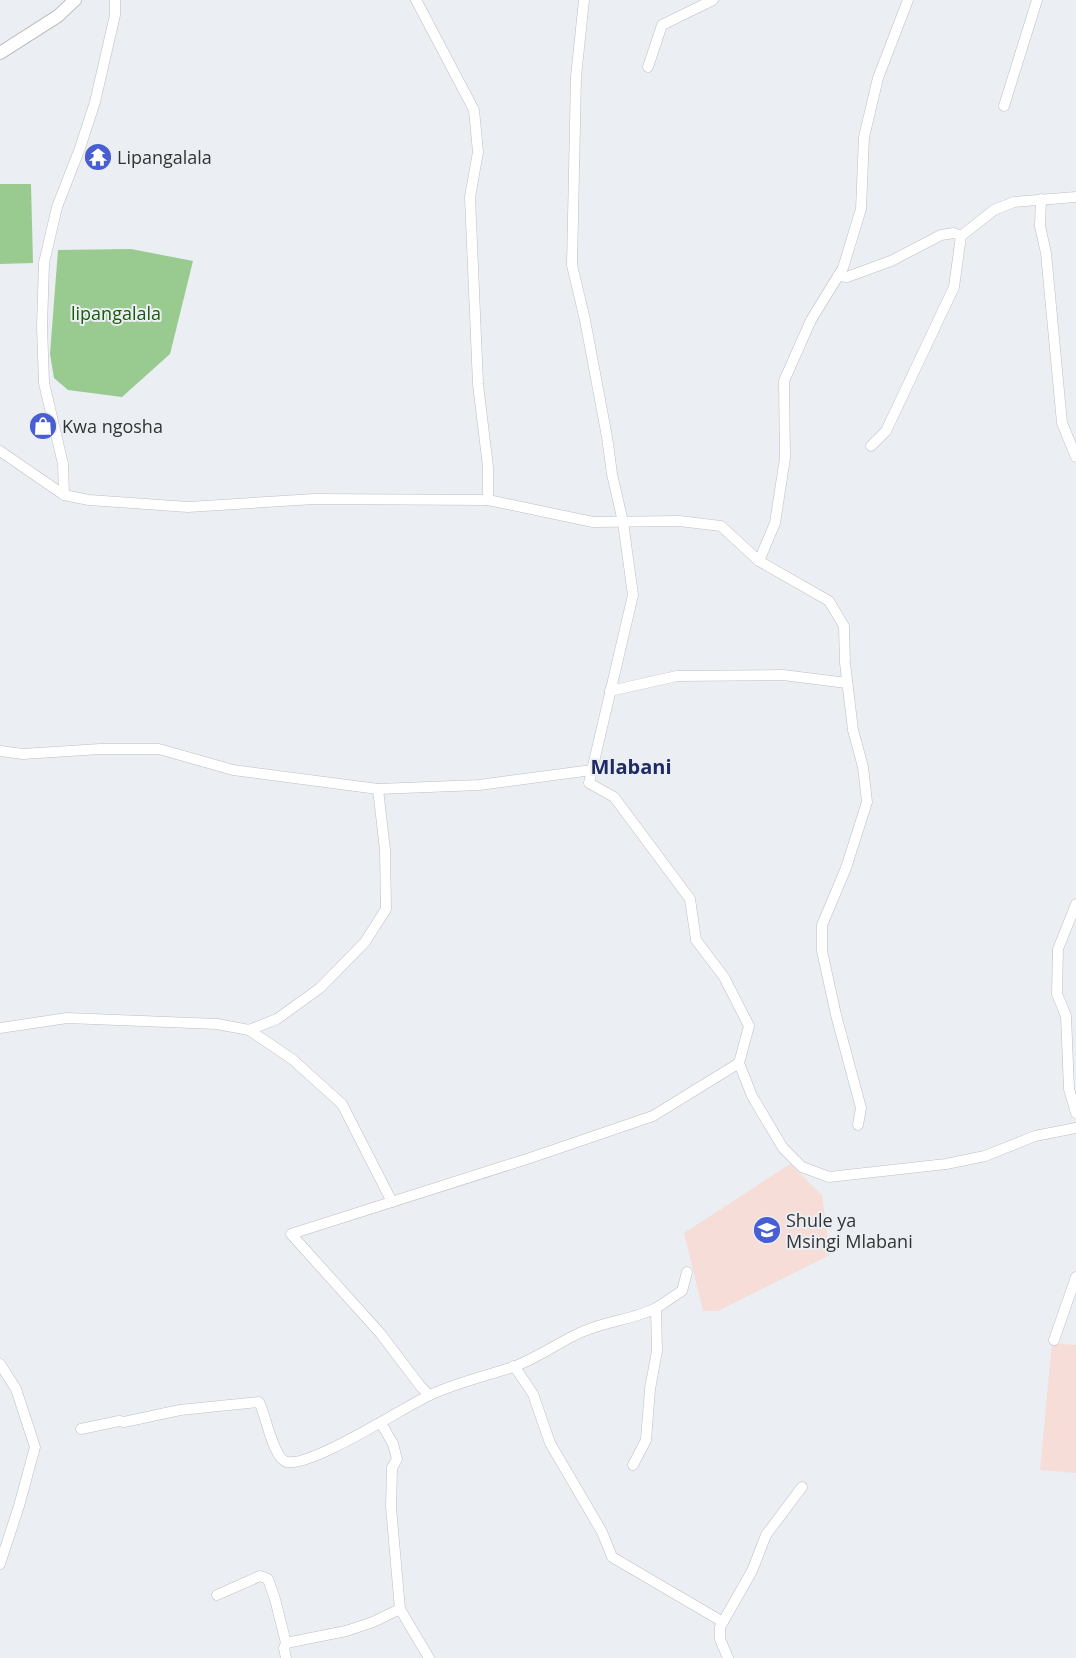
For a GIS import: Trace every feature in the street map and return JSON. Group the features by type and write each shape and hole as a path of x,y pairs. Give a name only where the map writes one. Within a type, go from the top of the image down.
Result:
{"main road":[{"path":"0,53 58,16 75,0"}],"street":[{"path":"64,495 64,464 44,383 42,326 44,262 57,207 80,148 95,102 115,15 116,0"},
{"path":"416,0 474,110 478,152 470,197 478,384 488,466 488,500"},
{"path":"584,0 576,77 572,265 585,320 612,474 623,522 633,595 589,782 614,797 690,899 696,940 724,977 749,1026 738,1063 752,1096 783,1148 802,1167 829,1177 946,1164 985,1156 1035,1136 1076,1128"},
{"path":"648,67 662,25 713,0"},
{"path":"759,561 775,523 785,458 784,381 811,320 843,268 861,208 864,137 878,78 908,0"},
{"path":"1004,106 1037,0"},
{"path":"870,446 886,431 954,287 961,236 994,210 1014,202 1076,197"},
{"path":"1041,200 1040,226 1046,253 1062,423 1076,457"},
{"path":"838,276 847,277 891,261 941,235 954,234 961,236"},
{"path":"0,451 64,495 89,500 188,506 314,499 488,500 593,522 679,521 721,526 759,561 829,601 844,626 845,663 853,730 863,766 867,802 846,868 822,925 822,951 836,1015 861,1108 858,1125"},
{"path":"610,691 677,676 783,675 847,683"},
{"path":"0,751 23,754 100,749 159,749 233,770 378,788 480,785 592,770"},
{"path":"250,1030 277,1019 320,988 365,942 386,909 385,850 378,788"},
{"path":"1076,904 1058,948 1057,994 1066,1016 1069,1089 1076,1114"},
{"path":"0,1028 67,1018 217,1024 250,1030 292,1059 342,1104 392,1202"},
{"path":"430,1395 421,1387 380,1333 291,1234 530,1158 653,1116 738,1063"},
{"path":"81,1429 180,1410 259,1402 279,1457 283,1461 289,1462 304,1461 381,1423 430,1395 473,1378 514,1366 585,1331 656,1308 682,1290 687,1272"},
{"path":"1054,1340 1076,1277"},
{"path":"633,1465 646,1440 650,1389 657,1351 656,1308"},
{"path":"0,1364 16,1389 35,1447 19,1506 1,1560"},
{"path":"514,1366 533,1394 550,1443 602,1532 612,1557 723,1622"},
{"path":"381,1423 392,1444 397,1459 392,1468 391,1507 400,1609 429,1658"},
{"path":"728,1658 720,1639 720,1627 752,1571 766,1535 802,1486"},
{"path":"217,1595 260,1576 268,1578 276,1599 286,1643 284,1648 286,1658"},
{"path":"286,1643 346,1631 373,1622 400,1609"}],"shaded area":[{"path":"790,1164 822,1195 830,1255 718,1311 703,1311 684,1233"},
{"path":"1052,1343 1076,1345 1076,1473 1040,1470"}],"green space":[{"path":"0,184 31,184 33,263 0,264"},
{"name":"lipangalala","path":"131,249 193,261 170,354 122,397 68,390 54,378 50,354 58,250"}],"place":[{"name":"Lipangalala","path":"98,157"},
{"name":"Kwa ngosha","path":"43,426"},
{"name":"Shule ya Msingi Mlabani","path":"767,1230"}],"district":[{"name":"Mlabani","path":"631,766"}]}
